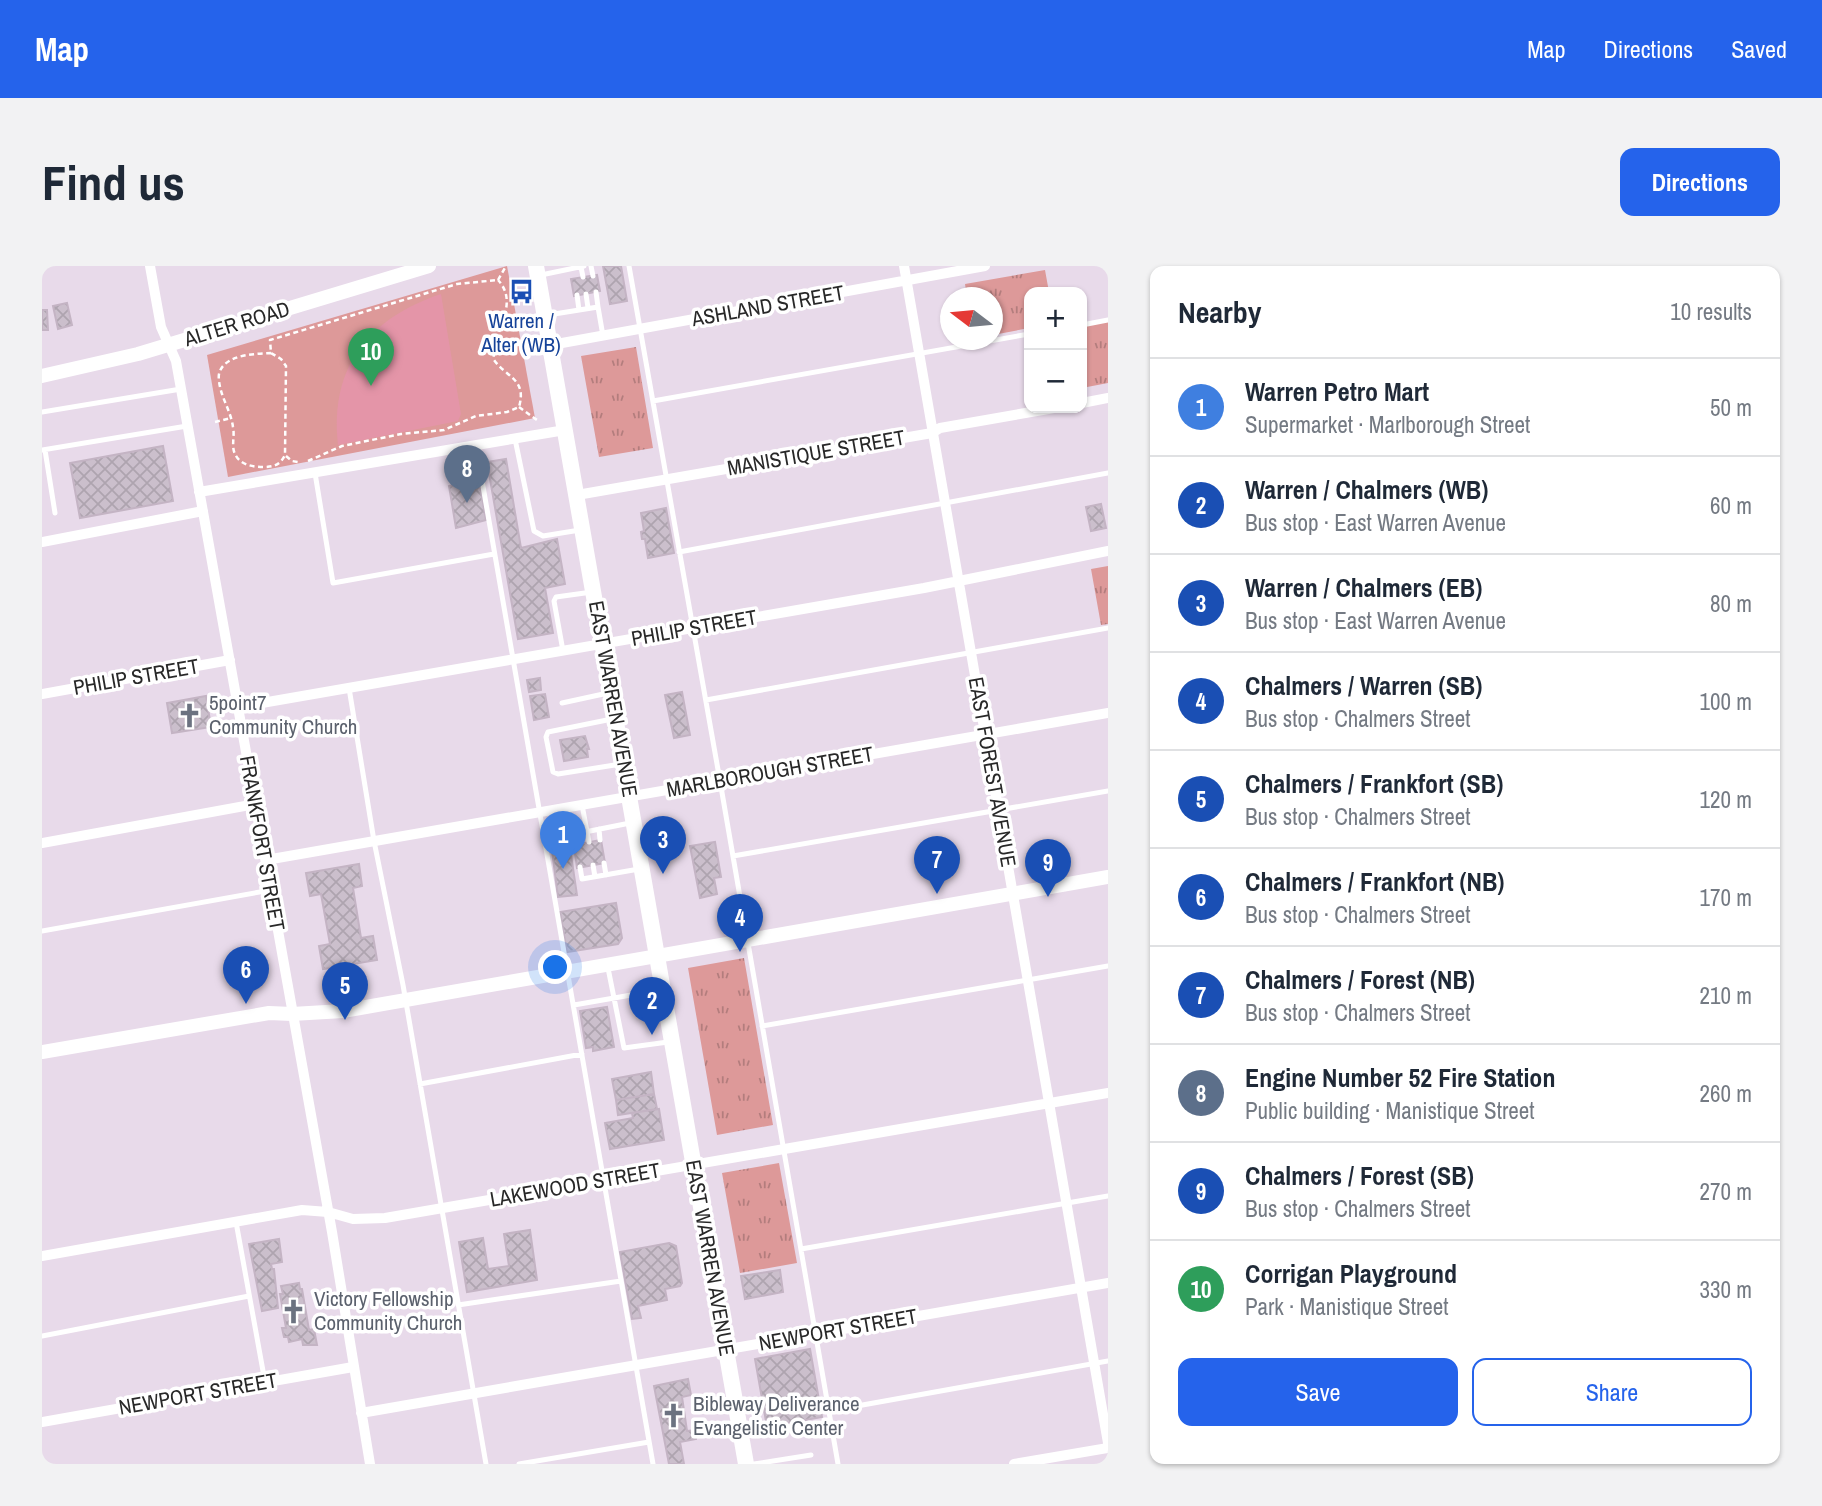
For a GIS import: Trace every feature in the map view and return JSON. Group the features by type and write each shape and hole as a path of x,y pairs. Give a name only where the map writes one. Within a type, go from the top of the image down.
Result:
{"main road":[{"name":"EAST WARREN AVENUE","path":"537,271 746,1464"}],"street":[{"name":"FRANKFORT STREET","path":"150,266 161,327 176,361 328,1212 370,1464"},
{"name":"ALTER ROAD","path":"42,376 79,369 170,344 429,266"},
{"name":"EAST FOREST AVENUE","path":"904,266 1108,1445"},
{"name":"ASHLAND STREET","path":"551,345 985,266"},
{"path":"1087,402 1108,398"},
{"name":"MANISTIQUE STREET","path":"577,495 932,433 940,428 1026,413"},
{"path":"199,492 565,430"},
{"path":"42,542 203,511"},
{"name":"PHILIP STREET","path":"239,707 693,628 1108,551"},
{"name":"PHILIP STREET","path":"42,694 230,660"},
{"name":"MARLBOROUGH STREET","path":"266,860 1108,712"},
{"path":"42,843 256,804"},
{"path":"42,1052 269,1013 343,1011 1108,877"},
{"name":"LAKEWOOD STREET","path":"42,1256 302,1210 328,1212 353,1219 385,1218 1108,1093"},
{"name":"NEWPORT STREET","path":"361,1413 1108,1283"},
{"name":"NEWPORT STREET","path":"42,1422 353,1367"},
{"path":"1014,1464 1108,1445"}],"lane":[{"path":"537,271 583,266 583,277"},
{"path":"591,266 593,276"},
{"path":"629,266 838,1464"},
{"path":"572,269 574,279"},
{"path":"596,292 603,336"},
{"path":"586,294 588,309"},
{"path":"577,295 579,310"},
{"path":"545,316 598,307"},
{"path":"1087,324 1108,320"},
{"path":"653,401 1024,335"},
{"path":"42,412 181,389"},
{"path":"55,513 43,450 187,426"},
{"path":"515,439 534,531 543,536 583,530"},
{"path":"476,446 653,1464"},
{"path":"315,473 333,583 494,554"},
{"path":"679,552 1108,473"},
{"path":"563,651 554,601 556,597 594,591"},
{"path":"706,700 1108,628"},
{"path":"349,688 486,1464"},
{"path":"562,703 611,692"},
{"path":"616,718 548,732 548,749 553,772 558,774 624,764"},
{"path":"733,856 1108,791"},
{"path":"582,805 589,842"},
{"path":"576,844 575,834 634,822"},
{"path":"599,829 600,840"},
{"path":"604,863 606,875"},
{"path":"593,865 595,877"},
{"path":"580,867 582,879 642,868"},
{"path":"42,931 271,890"},
{"path":"608,965 624,1048 673,1042"},
{"path":"762,1026 1108,966"},
{"path":"573,1004 663,989"},
{"path":"420,1084 582,1054"},
{"path":"801,1249 1108,1196"},
{"path":"236,1222 265,1382"},
{"path":"458,1305 621,1281"},
{"path":"42,1336 249,1296"},
{"path":"829,1411 1108,1361"},
{"path":"519,1464 649,1442"},
{"path":"754,1464 811,1455"}],"path":[{"path":"498,280 506,266"},
{"path":"271,353 270,340 457,284 498,280"},
{"path":"498,280 505,288 507,301 494,355 498,365 512,375 517,383 522,396 519,407"},
{"path":"271,353 281,359 286,366 285,455 281,463 274,466 253,466 240,461 235,455 231,418 218,379 221,368 230,360 242,356 271,353"},
{"path":"519,407 537,420"},
{"path":"285,455 296,463 307,461 342,446 401,434 444,430 476,416 507,412 519,407"},
{"path":"215,422 231,418"}],"green space":[{"path":"507,266 535,418 228,477 207,355"},
{"path":"1045,270 1048,287 1024,287 1024,329 1003,333 1003,287 965,287 965,284"},
{"path":"1108,319 1108,383 1087,387 1087,350 1087,323"},
{"path":"636,347 653,448 599,457 581,356"},
{"path":"1108,566 1108,624 1101,625 1091,569"},
{"path":"744,958 773,1125 717,1135 688,968"},
{"path":"779,1163 797,1263 740,1273 722,1173"}],"shaded area":[{"path":"441,294 461,414 458,421 338,445 340,392 359,349 393,317"}],"building":[{"path":"603,266 621,266 627,301 610,304"},
{"path":"597,275 600,291 574,296 571,279"},
{"path":"67,303 72,325 58,329 53,306"},
{"path":"42,310 47,310 48,330 42,330"},
{"path":"163,446 173,501 80,518 70,463"},
{"path":"506,459 521,548 557,539 565,584 545,588 553,633 518,639 487,462"},
{"path":"479,481 486,520 456,528 449,486"},
{"path":"1101,504 1106,528 1091,531 1086,507"},
{"path":"666,508 674,553 648,558 645,539 642,539 641,532 644,531 641,513"},
{"path":"540,678 541,690 529,692 527,680"},
{"path":"682,692 690,735 674,738 665,695"},
{"path":"545,694 549,717 534,720 530,696"},
{"name":"5point7 Community Church","path":"206,696 211,727 172,733 167,703"},
{"path":"585,736 589,749 588,757 564,761 560,740"},
{"path":"601,840 605,863 577,868 574,845"},
{"path":"715,842 721,877 714,878 717,894 700,898 690,846"},
{"path":"570,848 577,895 558,897 552,851"},
{"path":"359,864 362,886 353,888 361,938 373,936 377,960 323,969 319,946 330,944 321,894 310,896 306,873"},
{"path":"616,903 622,938 618,944 567,952 560,912"},
{"path":"607,1007 614,1047 593,1051 593,1047 586,1048 580,1011"},
{"path":"651,1072 654,1094 616,1100 612,1079"},
{"path":"654,1094 657,1109 618,1115 616,1100"},
{"path":"659,1109 664,1140 610,1149 605,1123 633,1118 632,1113"},
{"path":"530,1230 537,1280 467,1292 459,1242 483,1238 488,1269 509,1266 504,1234"},
{"path":"279,1239 282,1262 271,1264 274,1269 278,1308 262,1311 249,1244"},
{"path":"669,1243 676,1246 682,1283 680,1286 665,1289 667,1300 638,1306 641,1318 632,1319 620,1252"},
{"path":"780,1270 783,1292 745,1299 741,1276"},
{"name":"Victory Fellowship Community Church","path":"299,1283 309,1330 314,1329 317,1345 303,1345 302,1339 289,1342 288,1337 284,1337 282,1328 286,1328 281,1286"},
{"path":"810,1349 822,1417 767,1427 755,1359"},
{"name":"Bibleway Deliverance Evangelistic Center","path":"688,1379 691,1395 682,1397 687,1431 695,1430 696,1439 680,1442 684,1464 669,1464 654,1386"}],"place":[{"name":"Warren / Alter (WB)","path":"521,292"},
{"name":"Corrigan Playground","path":"371,386"},
{"name":"Engine Number 52 Fire Station","path":"467,503"},
{"name":"5point7 Community Church","path":"189,715"},
{"name":"Warren Petro Mart","path":"563,869"},
{"name":"Warren / Chalmers (EB)","path":"663,874"},
{"name":"Chalmers / Forest (NB)","path":"937,894"},
{"name":"Chalmers / Forest (SB)","path":"1048,897"},
{"name":"Chalmers / Warren (SB)","path":"740,952"},
{"name":"Chalmers / Frankfort (NB)","path":"246,1004"},
{"name":"Chalmers / Frankfort (SB)","path":"345,1020"},
{"name":"Warren / Chalmers (WB)","path":"652,1035"},
{"name":"Victory Fellowship Community Church","path":"294,1311"},
{"name":"Bibleway Deliverance Evangelistic Center","path":"673,1416"}]}
